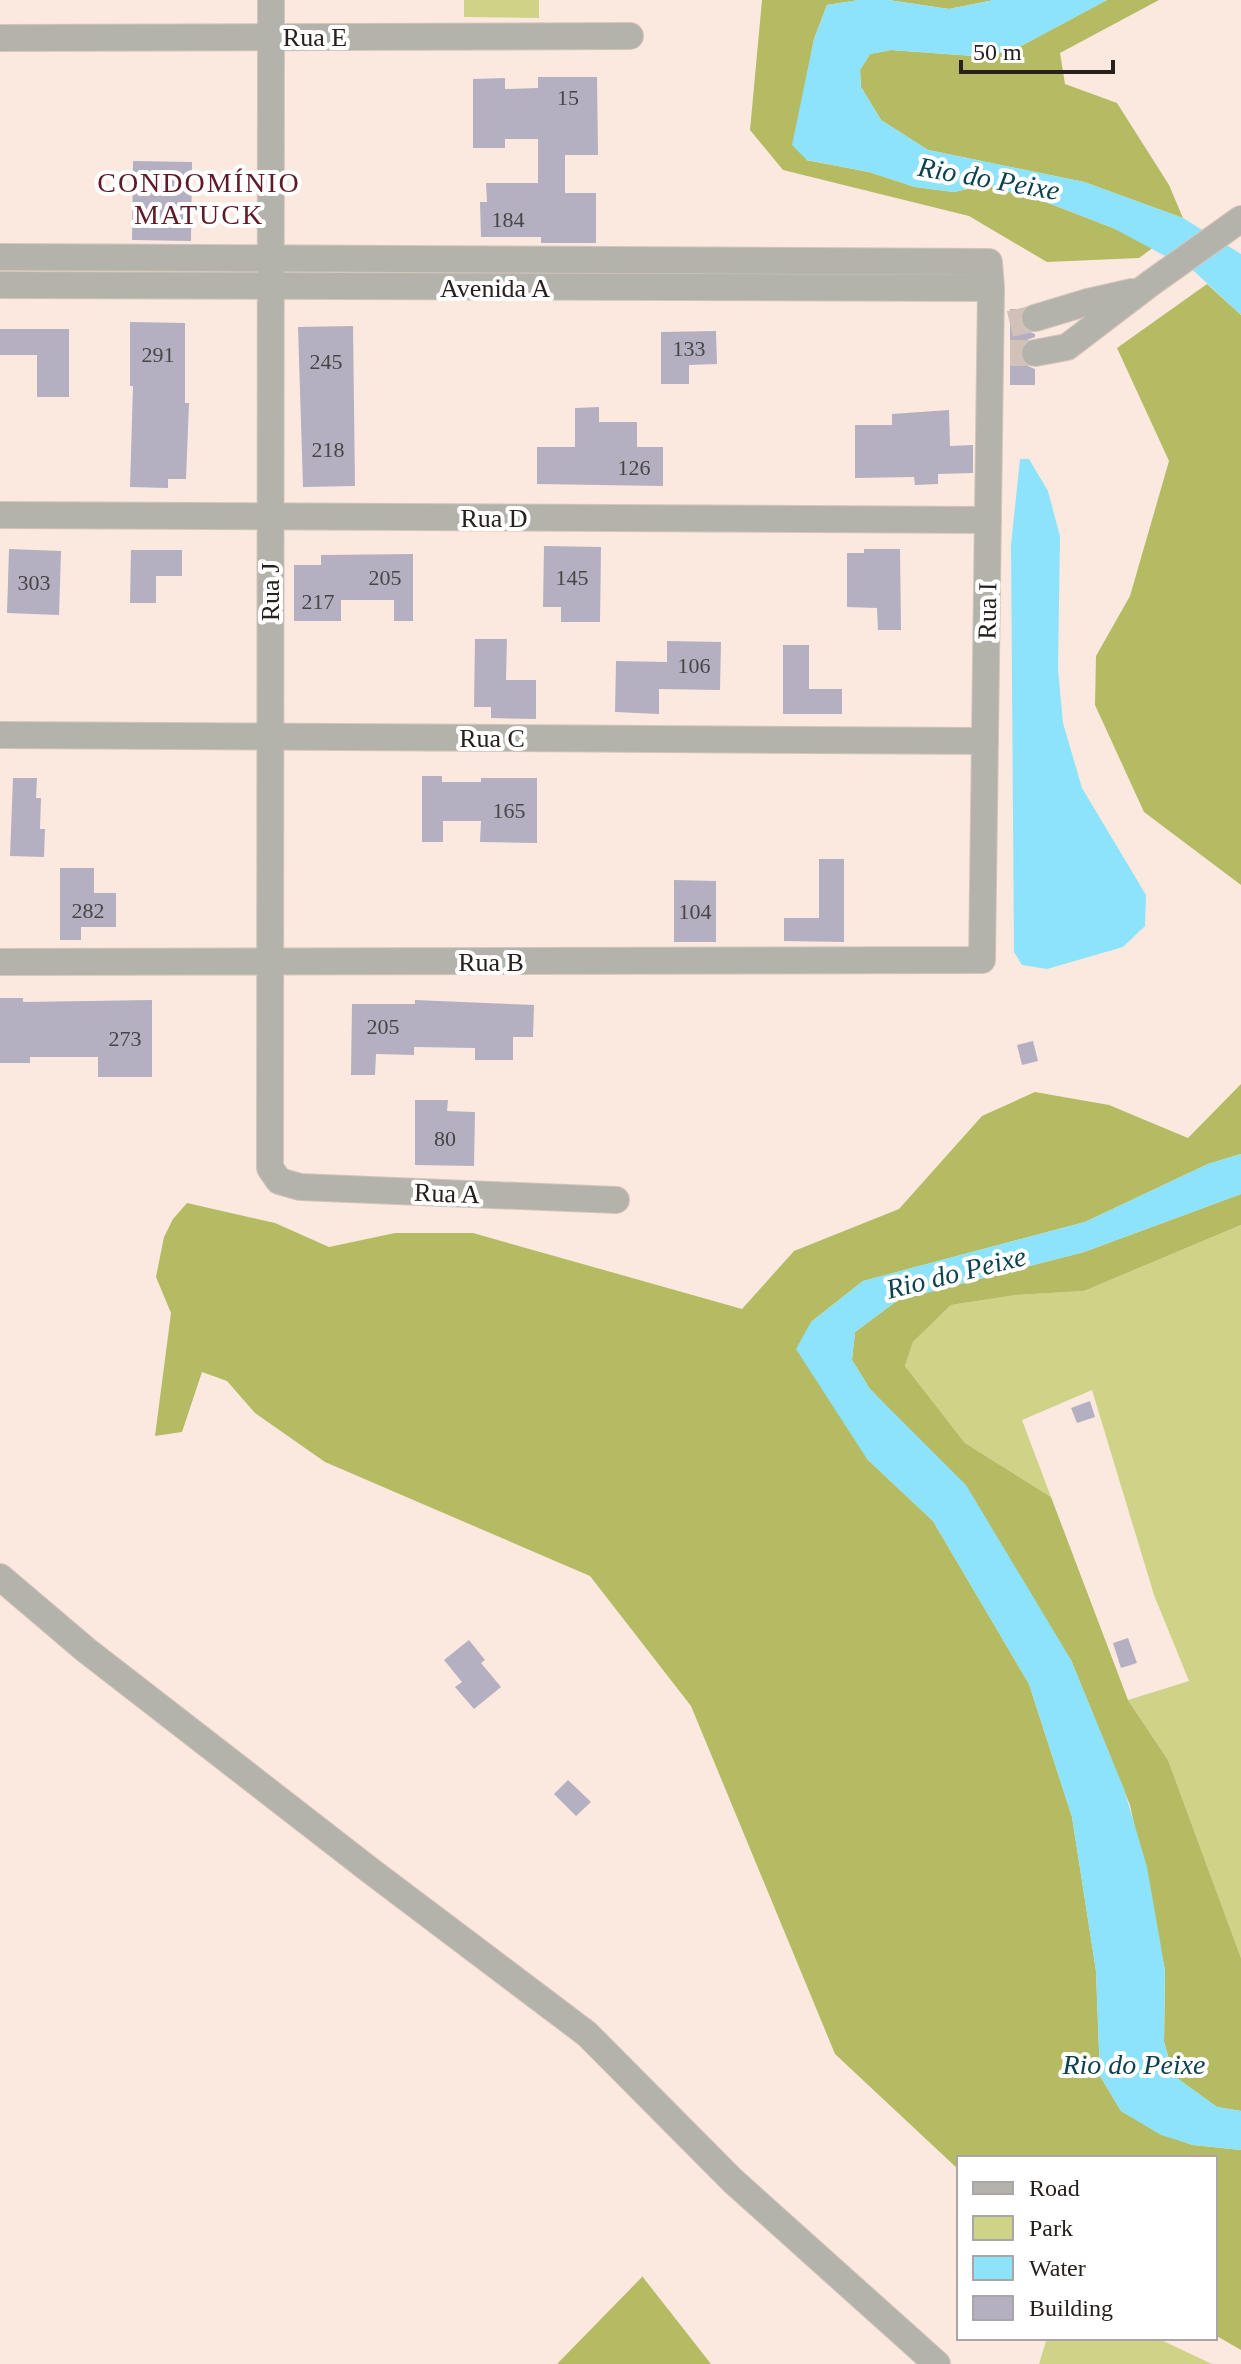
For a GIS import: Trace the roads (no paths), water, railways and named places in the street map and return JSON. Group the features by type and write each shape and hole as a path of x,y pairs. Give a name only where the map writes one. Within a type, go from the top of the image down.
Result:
{"street":[{"name":"Rua J","path":"271,0 270,1168 279,1181"},
{"name":"Rua E","path":"0,38 630,36"},
{"path":"1012,354 1067,347 1239,220"},
{"name":"Avenida A","path":"0,257 989,262"},
{"path":"689,260 689,289"},
{"name":"Rua I","path":"982,960 988,520 1012,354 1012,323 991,288 989,262"},
{"name":"Avenida A","path":"0,285 991,288"},
{"path":"1012,323 1145,287"},
{"name":"Rua D","path":"0,515 988,520"},
{"name":"Rua C","path":"0,735 985,741"},
{"name":"Rua B","path":"0,962 982,960"},
{"name":"Rua A","path":"279,1181 300,1187 616,1200"},
{"path":"0,1577 99,1660 587,2034 733,2181 937,2364"}],"water":[{"name":"Rio do Peixe","path":"888,0 949,9 994,0 1107,0 1021,46 988,57 891,50 870,54 860,70 861,87 881,120 928,150 1084,182 1183,218 1241,254 1241,315 1195,272 1113,228 1051,204 985,185 954,192 915,187 869,172 807,160 792,145 814,39 827,5"},
{"path":"1020,459 1029,459 1048,491 1060,536 1058,669 1063,723 1082,788 1146,895 1145,926 1123,947 1047,969 1022,965 1014,952 1011,545"},
{"name":"Rio do Peixe","path":"1241,1154 1241,1194 1084,1252 898,1300 855,1332 852,1360 870,1389 966,1485 1071,1660 1124,1789 1147,1867 1165,1970 1164,2042 1173,2075 1217,2107 1241,2111 1241,2150 1193,2145 1161,2135 1121,2111 1100,2076 1096,1971 1072,1817 1029,1684 933,1521 867,1459 796,1349 811,1322 863,1281 1085,1222 1208,1164"}],"tunnel":[{"path":"1010,324 1035,318"},
{"path":"1010,353 1035,353"}],"district":[{"name":"CONDOMÍNIO MATUCK","path":"199,198"}]}
